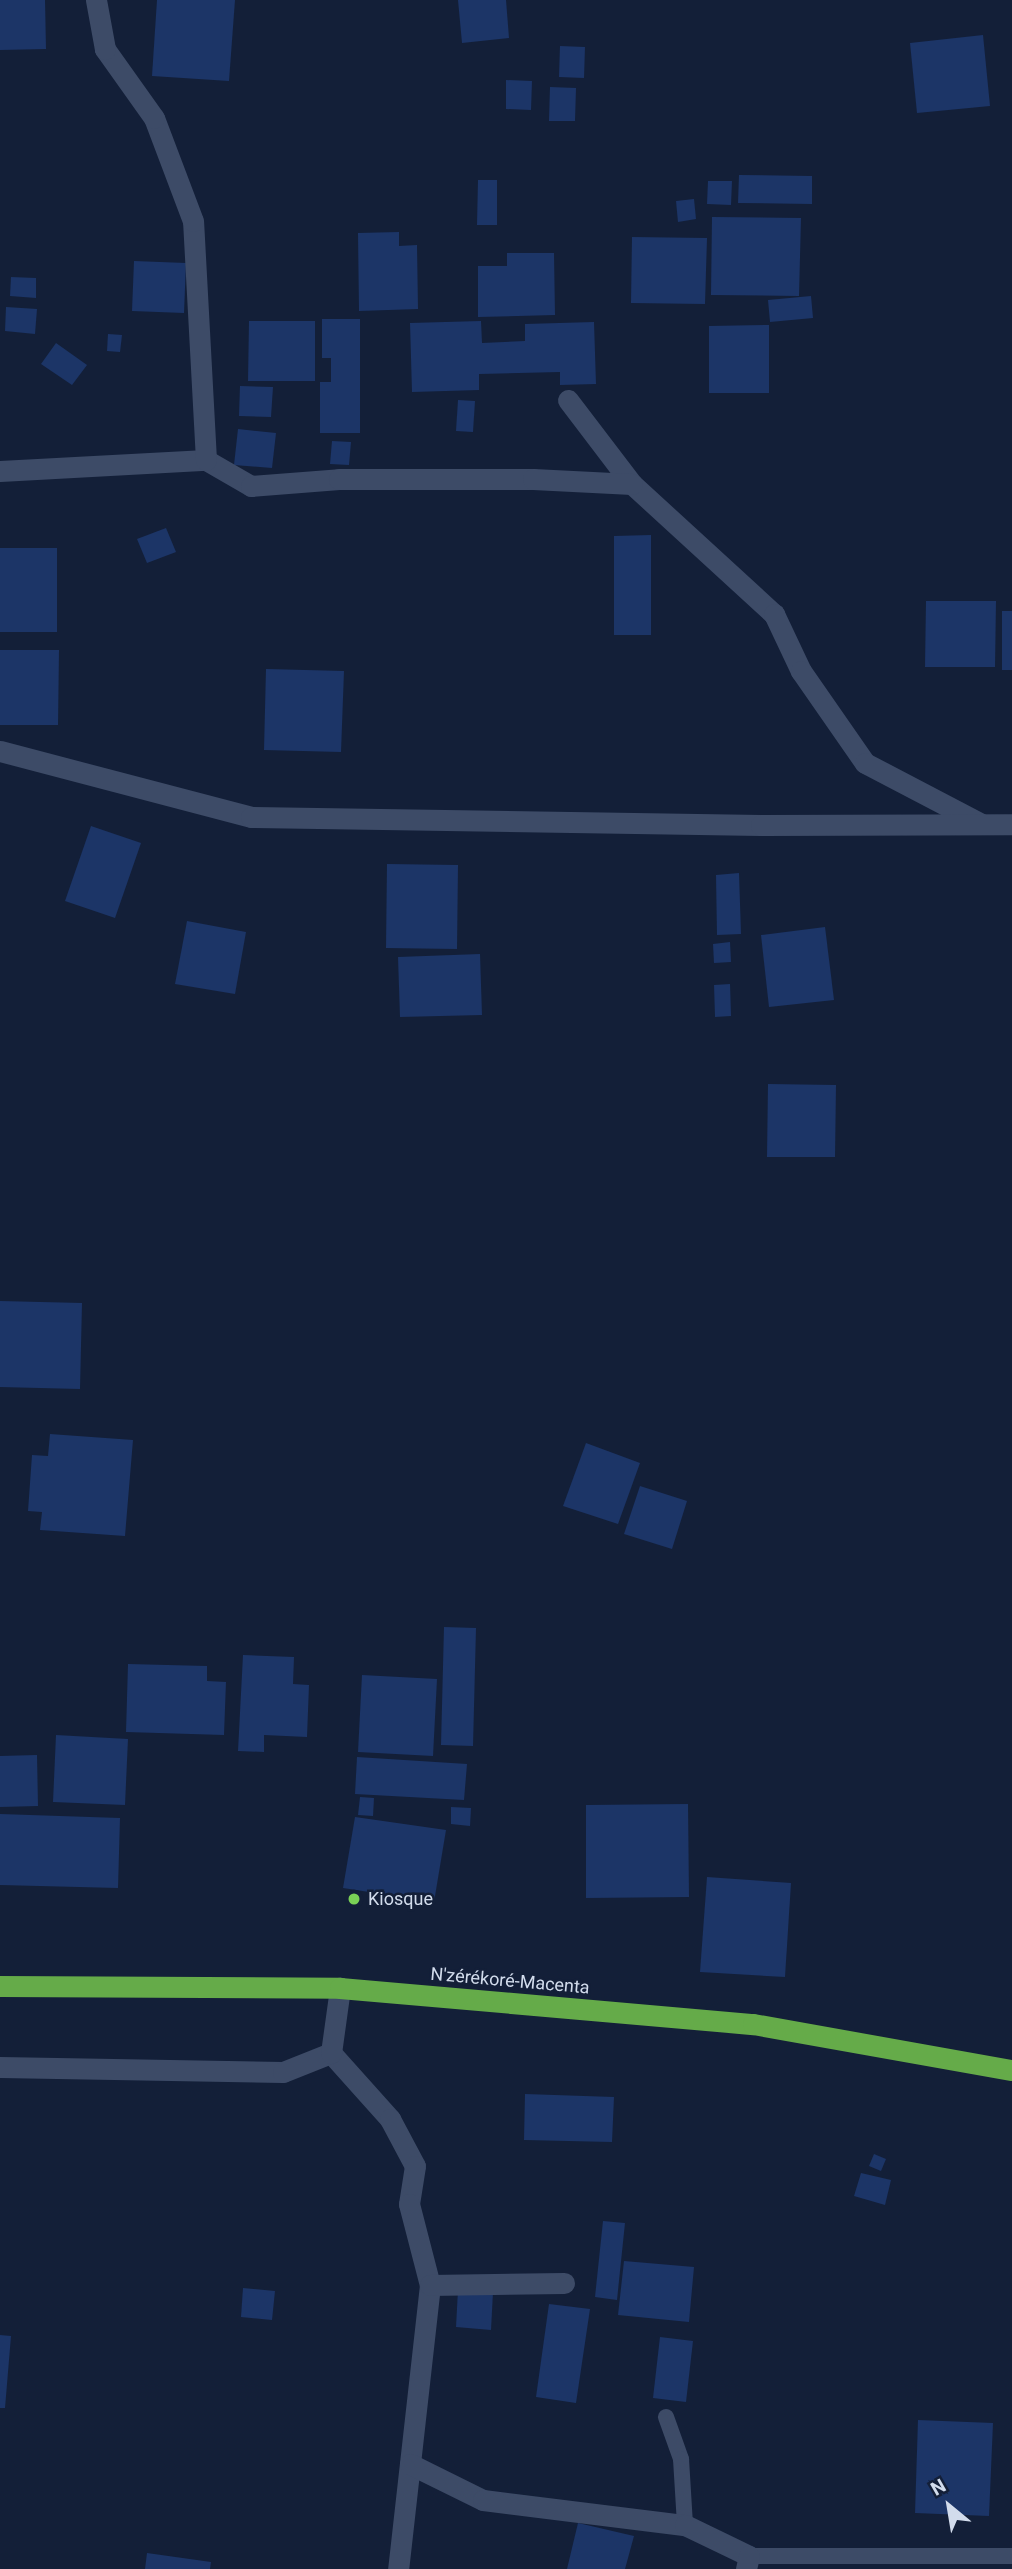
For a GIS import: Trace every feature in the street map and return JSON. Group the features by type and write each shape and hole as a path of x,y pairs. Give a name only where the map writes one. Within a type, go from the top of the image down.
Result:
{"highway":[{"name":"N'zérékoré-Macenta","path":"0,1986 340,1988 753,2024 1012,2070"}],"street":[{"path":"100,6 105,48 154,118 193,221 206,460"},
{"path":"568,400 632,484 774,614 801,671 865,762 982,824"},
{"path":"0,471 206,460 251,485 339,480 533,479 632,484"},
{"path":"0,751 251,817 761,825 1012,824"},
{"path":"340,1988 331,2053 390,2119 415,2166 409,2204 430,2285 398,2569"},
{"path":"0,2067 283,2072 331,2053"},
{"path":"430,2285 564,2283"},
{"path":"410,2464 483,2500 685,2525 747,2563"}],"lane":[{"path":"666,2417 681,2459 685,2525"},
{"path":"747,2563 1012,2556"}],"building":[{"path":"0,0 45,0 46,49 0,50"},
{"path":"157,0 235,0 229,81 152,76"},
{"path":"458,0 506,0 509,38 462,43"},
{"path":"983,35 990,106 917,113 910,43"},
{"path":"560,46 585,47 584,78 559,77"},
{"path":"506,80 532,81 531,110 506,109"},
{"path":"550,87 576,88 575,121 549,121"},
{"path":"739,175 812,176 812,204 738,203"},
{"path":"478,180 497,180 497,225 477,225"},
{"path":"708,181 732,181 731,205 707,204"},
{"path":"694,199 696,219 678,222 676,201"},
{"path":"712,217 801,218 799,296 711,295"},
{"path":"399,232 399,246 417,245 418,309 359,311 358,233"},
{"path":"632,237 707,238 705,304 631,303"},
{"path":"507,253 554,253 555,315 478,317 478,266 507,266"},
{"path":"134,261 186,263 184,313 132,311"},
{"path":"11,277 36,278 36,298 10,296"},
{"path":"811,296 813,318 770,322 768,300"},
{"path":"6,307 37,309 35,334 5,331"},
{"path":"322,319 360,319 360,433 320,433 320,382 331,382 331,358 322,358"},
{"path":"249,321 315,321 315,381 248,381"},
{"path":"481,321 482,343 525,341 525,324 594,322 596,384 560,385 560,372 479,374 479,390 412,392 410,323"},
{"path":"769,325 769,393 709,393 709,326"},
{"path":"108,334 122,335 120,352 107,351"},
{"path":"56,343 87,365 72,385 41,364"},
{"path":"240,386 273,387 271,417 239,416"},
{"path":"458,400 475,401 473,432 456,431"},
{"path":"238,429 276,433 272,468 234,465"},
{"path":"332,441 351,442 349,465 330,464"},
{"path":"166,528 176,552 147,563 137,539"},
{"path":"651,535 651,635 614,635 614,536"},
{"path":"0,548 57,548 57,632 0,632"},
{"path":"926,601 996,601 995,667 925,667"},
{"path":"1002,611 1012,611 1012,670 1002,670"},
{"path":"0,650 59,650 58,725 0,725"},
{"path":"266,669 344,671 341,752 264,750"},
{"path":"91,826 141,843 115,918 65,901"},
{"path":"387,864 458,865 457,949 386,948"},
{"path":"739,873 741,934 717,935 716,875"},
{"path":"187,921 246,932 235,994 175,984"},
{"path":"825,927 834,1000 769,1007 761,935"},
{"path":"730,942 731,962 714,963 713,944"},
{"path":"480,954 482,1015 400,1017 398,957"},
{"path":"730,984 731,1016 715,1017 714,985"},
{"path":"768,1084 836,1085 835,1157 767,1157"},
{"path":"0,1301 82,1303 80,1389 0,1387"},
{"path":"50,1434 133,1440 125,1536 40,1530 42,1512 28,1511 32,1455 48,1456"},
{"path":"586,1443 640,1463 618,1524 563,1506"},
{"path":"640,1486 687,1501 672,1549 624,1534"},
{"path":"444,1627 476,1628 473,1746 441,1745"},
{"path":"243,1655 294,1657 293,1684 309,1685 307,1737 264,1735 264,1752 238,1751"},
{"path":"128,1664 207,1666 207,1681 226,1682 224,1735 126,1732"},
{"path":"362,1675 437,1679 433,1756 358,1752"},
{"path":"56,1735 128,1739 125,1805 53,1802"},
{"path":"37,1755 38,1806 0,1807 0,1756"},
{"path":"357,1757 467,1764 464,1800 355,1794"},
{"path":"360,1797 374,1798 373,1816 358,1815"},
{"path":"688,1804 689,1897 586,1898 586,1805"},
{"path":"451,1807 471,1808 470,1826 451,1824"},
{"path":"0,1814 120,1818 118,1888 0,1885"},
{"path":"355,1817 446,1830 434,1902 343,1888"},
{"path":"707,1877 791,1883 785,1977 700,1972"},
{"path":"525,2094 614,2097 612,2142 524,2140"},
{"path":"874,2154 886,2159 881,2171 869,2166"},
{"path":"861,2173 891,2180 885,2205 854,2196"},
{"path":"603,2221 625,2223 617,2300 595,2297"},
{"path":"624,2261 694,2267 689,2322 618,2315"},
{"path":"243,2288 275,2291 272,2320 241,2317"},
{"path":"458,2290 493,2292 491,2330 456,2327"},
{"path":"549,2304 590,2309 576,2403 536,2397"},
{"path":"0,2335 11,2336 5,2408 0,2408"},
{"path":"660,2337 693,2341 686,2402 653,2398"},
{"path":"918,2420 993,2423 989,2516 915,2513"},
{"path":"578,2523 634,2536 625,2569 567,2569"},
{"path":"147,2553 211,2562 210,2569 145,2569"}],"place":[{"name":"Kiosque","path":"354,1899"}]}
